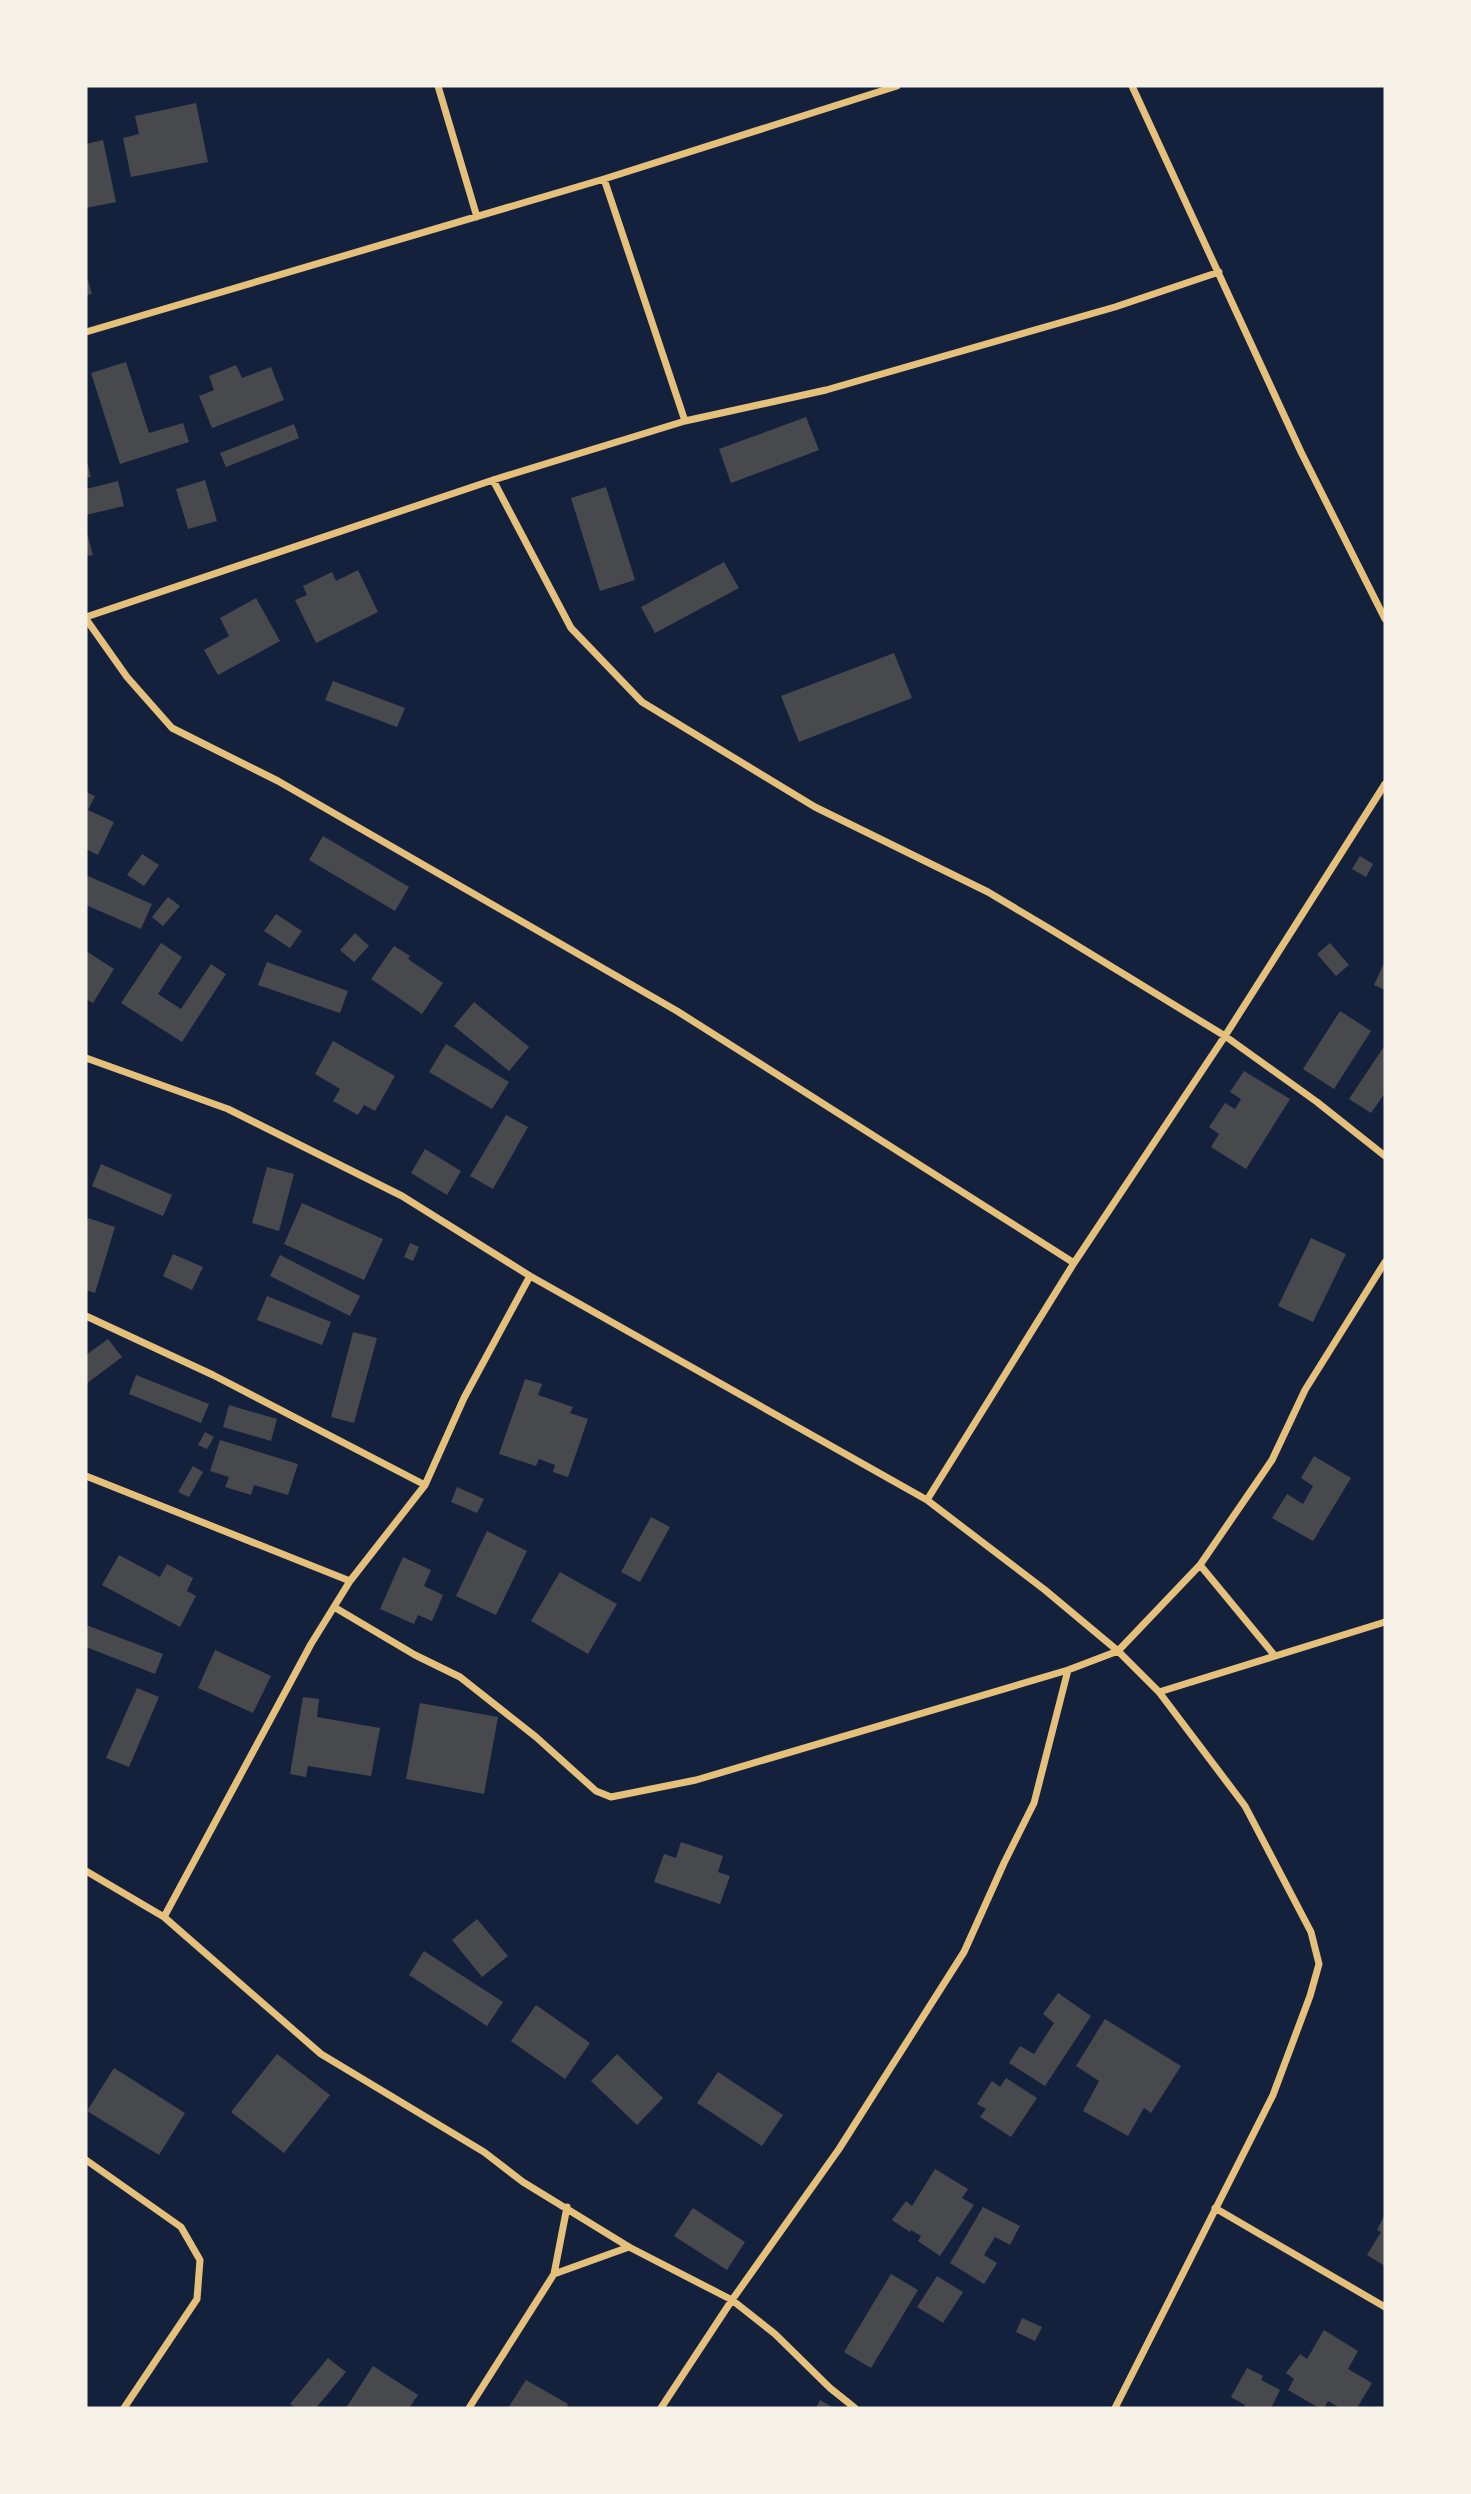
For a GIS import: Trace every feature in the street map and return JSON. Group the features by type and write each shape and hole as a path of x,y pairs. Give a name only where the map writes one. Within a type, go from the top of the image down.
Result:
{"street":[{"path":"438,86 477,217"},
{"path":"86,332 604,179 897,86"},
{"path":"1132,86 1301,452 1385,619"},
{"path":"604,179 685,421"},
{"path":"1074,1263 677,1011 278,781 172,728 127,677 86,618 493,480 685,421 826,390 1115,307 1219,272"},
{"path":"493,480 571,628 642,702 815,807 988,892 1225,1037 1317,1102 1385,1156"},
{"path":"927,1500 1074,1263 1225,1037 1385,784"},
{"path":"86,1058 228,1109 402,1196 530,1276 927,1500 1045,1590 1118,1651 1159,1692 1244,1806 1311,1932 1319,1964 1310,1996 1273,2095 1115,2408"},
{"path":"334,1607 415,1655 460,1677 536,1737 596,1791 611,1797 696,1780 1068,1670 1118,1651 1200,1565 1272,1460 1304,1390 1385,1262"},
{"path":"164,1917 311,1644 350,1581 425,1485 464,1398 530,1276"},
{"path":"86,1316 213,1375 425,1485"},
{"path":"86,1476 350,1581"},
{"path":"1200,1565 1275,1656"},
{"path":"1159,1692 1385,1622"},
{"path":"661,2408 732,2300 839,2149 964,1952 1034,1803 1068,1670"},
{"path":"86,1871 164,1917 321,2054 484,2152 523,2182 568,2207 629,2247 732,2300 775,2334 830,2388 855,2408"},
{"path":"86,2160 181,2227 200,2260 197,2300 124,2408"},
{"path":"468,2408 554,2274 568,2207"},
{"path":"1215,2208 1385,2307"},
{"path":"554,2274 629,2247"}],"building":[{"path":"196,103 208,162 131,177 123,138 139,134 135,116"},
{"path":"103,140 116,202 86,208 86,144"},
{"path":"88,280 92,294 86,295 86,281"},
{"path":"126,362 149,433 183,423 189,442 120,464 91,373"},
{"path":"236,365 242,378 271,367 284,400 212,428 199,396 214,390 209,376"},
{"path":"806,417 819,450 731,483 719,449"},
{"path":"294,424 299,438 226,467 220,453"},
{"path":"86,458 91,477 86,478"},
{"path":"205,480 217,521 188,529 176,489"},
{"path":"118,481 124,506 86,515 86,489"},
{"path":"606,487 635,580 600,591 571,498"},
{"path":"86,529 93,555 86,556"},
{"path":"724,562 739,588 655,633 641,607"},
{"path":"358,570 378,612 316,643 295,600 307,595 303,586 332,572 336,581"},
{"path":"256,598 280,641 218,675 204,650 229,636 220,618"},
{"path":"894,653 912,698 799,742 781,696"},
{"path":"333,681 405,708 397,727 325,700"},
{"path":"86,792 95,796 88,810 114,822 98,855 86,849"},
{"path":"323,836 409,887 395,911 309,860"},
{"path":"142,854 159,865 144,886 127,875"},
{"path":"1360,856 1373,864 1366,877 1352,869"},
{"path":"88,876 152,904 141,929 86,905"},
{"path":"168,897 180,906 163,926 152,917"},
{"path":"276,914 302,931 290,948 264,931"},
{"path":"355,933 369,946 354,962 340,950"},
{"path":"161,943 182,957 158,994 181,1009 211,964 226,974 182,1042 121,1003"},
{"path":"1330,943 1349,965 1336,976 1317,954"},
{"path":"394,946 443,983 422,1014 371,979"},
{"path":"86,951 114,969 93,1003 86,999"},
{"path":"1385,961 1385,990 1374,985"},
{"path":"267,962 348,991 340,1013 258,985"},
{"path":"474,1002 529,1047 509,1071 454,1026"},
{"path":"1340,1011 1371,1031 1334,1089 1303,1069"},
{"path":"333,1041 395,1076 375,1111 364,1105 358,1115 333,1101 340,1089 315,1074"},
{"path":"446,1044 509,1082 492,1109 429,1072"},
{"path":"1385,1045 1385,1093 1371,1113 1349,1099"},
{"path":"1244,1071 1290,1099 1246,1169 1211,1147 1219,1134 1209,1127 1225,1103 1235,1109 1241,1099 1230,1092"},
{"path":"506,1115 528,1127 493,1189 470,1176"},
{"path":"425,1149 461,1171 447,1195 411,1173"},
{"path":"101,1164 172,1195 163,1216 92,1186"},
{"path":"267,1167 294,1174 279,1231 252,1223"},
{"path":"302,1203 383,1239 364,1280 284,1244"},
{"path":"88,1218 115,1227 95,1293 86,1290"},
{"path":"1311,1238 1346,1254 1313,1322 1278,1306"},
{"path":"410,1243 419,1247 413,1261 404,1257"},
{"path":"173,1254 203,1267 192,1290 163,1276"},
{"path":"280,1255 360,1296 350,1316 270,1276"},
{"path":"267,1296 331,1322 322,1345 257,1320"},
{"path":"353,1332 377,1338 354,1423 331,1417"},
{"path":"108,1339 122,1357 86,1384 86,1355"},
{"path":"136,1375 209,1404 201,1423 129,1394"},
{"path":"525,1379 542,1384 538,1395 573,1407 570,1413 588,1419 568,1477 553,1472 555,1465 539,1459 536,1466 499,1454"},
{"path":"229,1405 277,1419 271,1441 223,1427"},
{"path":"205,1432 214,1437 207,1449 198,1445"},
{"path":"220,1440 298,1464 288,1495 254,1485 251,1495 225,1487 229,1477 210,1471"},
{"path":"1314,1456 1351,1478 1313,1541 1272,1518 1287,1494 1303,1504 1313,1486 1301,1478"},
{"path":"193,1466 203,1472 189,1497 178,1492"},
{"path":"457,1487 484,1499 477,1513 451,1502"},
{"path":"651,1517 670,1527 640,1582 621,1572"},
{"path":"487,1531 527,1551 496,1615 456,1596"},
{"path":"119,1555 160,1577 167,1564 193,1578 187,1591 196,1596 180,1627 102,1585"},
{"path":"403,1557 431,1570 424,1586 443,1595 432,1621 418,1615 414,1624 380,1609"},
{"path":"560,1572 617,1604 588,1654 531,1621"},
{"path":"86,1625 163,1654 155,1674 86,1647"},
{"path":"215,1650 271,1676 253,1713 198,1688"},
{"path":"137,1688 159,1697 129,1767 106,1758"},
{"path":"303,1697 319,1699 317,1717 380,1728 371,1776 308,1766 306,1777 290,1774"},
{"path":"420,1703 498,1717 484,1794 406,1779"},
{"path":"681,1842 723,1856 718,1872 730,1876 720,1904 654,1882 664,1854 676,1858"},
{"path":"477,1919 508,1956 482,1977 452,1940"},
{"path":"424,1951 503,2002 487,2026 409,1975"},
{"path":"1058,1993 1091,2016 1045,2086 1009,2063 1020,2046 1034,2054 1054,2023 1043,2014"},
{"path":"536,2005 590,2043 565,2079 511,2041"},
{"path":"1105,2019 1181,2066 1151,2113 1144,2108 1128,2136 1083,2111 1099,2081 1076,2066"},
{"path":"277,2054 330,2095 284,2153 231,2112"},
{"path":"617,2054 663,2098 637,2125 591,2081"},
{"path":"114,2068 185,2113 159,2155 87,2111"},
{"path":"718,2072 783,2115 762,2146 697,2103"},
{"path":"1006,2078 1037,2098 1011,2137 980,2117 986,2109 977,2104 992,2081 1000,2087"},
{"path":"935,2169 968,2189 962,2198 974,2205 940,2256 918,2241 921,2236 892,2220 906,2201 912,2206"},
{"path":"983,2207 1020,2226 1010,2245 995,2237 984,2255 997,2263 984,2284 950,2263"},
{"path":"693,2208 745,2242 727,2270 674,2236"},
{"path":"1385,2214 1385,2266 1367,2255 1381,2232 1377,2230"},
{"path":"891,2274 918,2290 871,2368 844,2352"},
{"path":"937,2276 963,2292 943,2323 917,2307"},
{"path":"1022,2318 1042,2327 1035,2341 1016,2332"},
{"path":"1324,2330 1358,2351 1348,2369 1372,2383 1357,2408 1340,2408 1328,2401 1324,2408 1319,2408 1288,2390 1294,2379 1286,2373 1300,2354 1307,2359"},
{"path":"328,2358 346,2372 316,2408 296,2408 290,2404"},
{"path":"373,2366 418,2395 409,2408 346,2408"},
{"path":"1247,2368 1263,2376 1261,2380 1280,2390 1271,2408 1244,2408 1245,2405 1231,2397"},
{"path":"526,2380 568,2404 566,2408 508,2408"},
{"path":"820,2400 834,2408 816,2408"}]}
